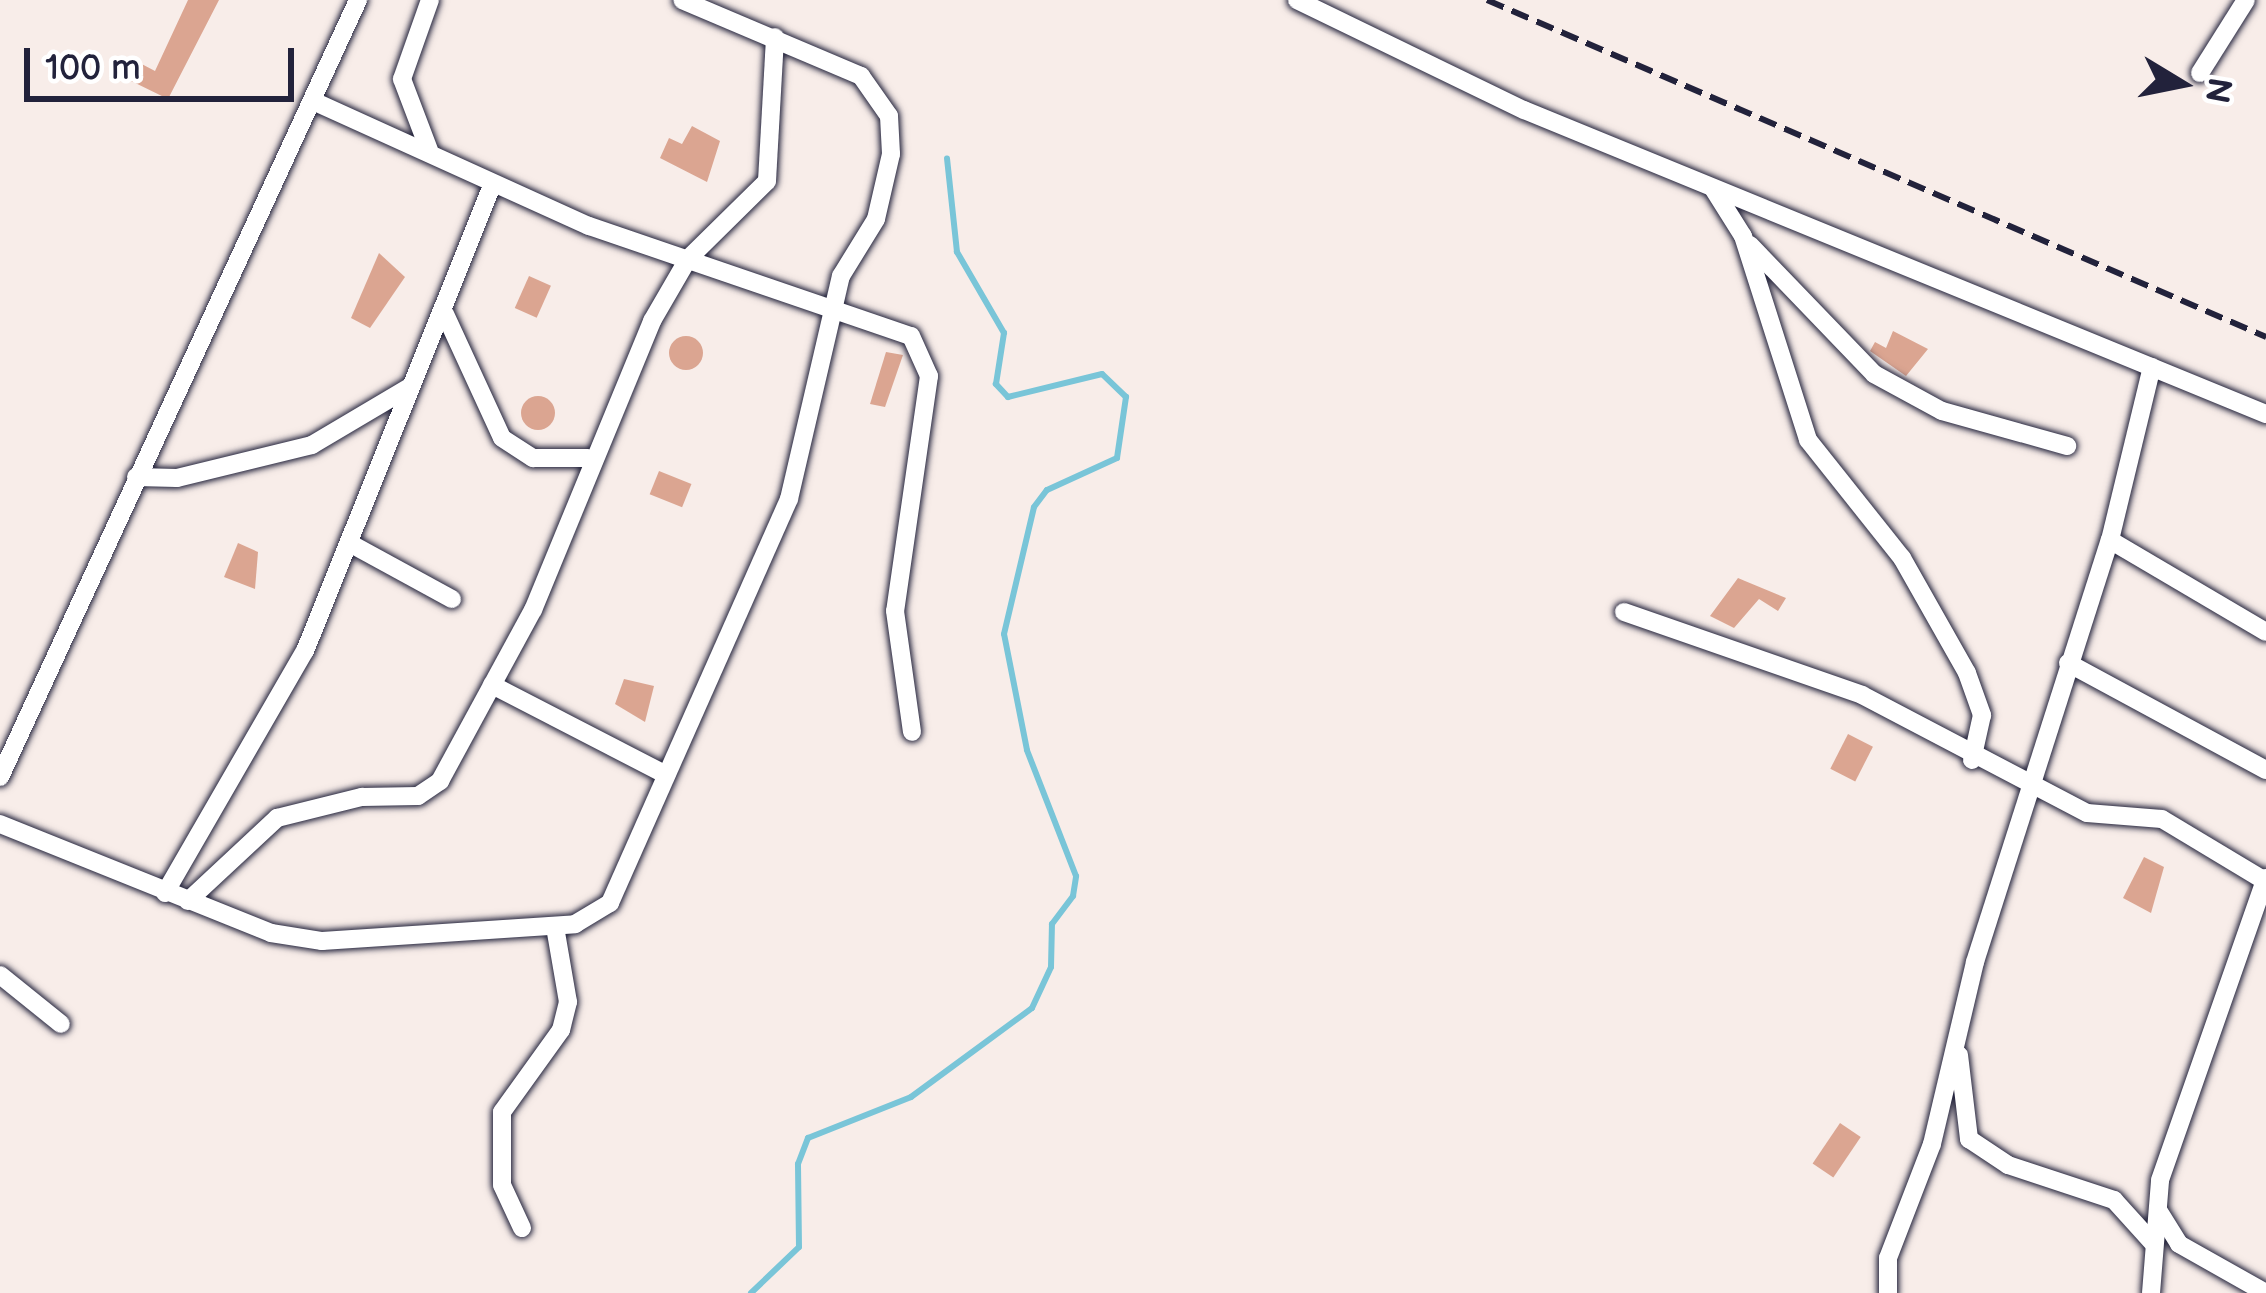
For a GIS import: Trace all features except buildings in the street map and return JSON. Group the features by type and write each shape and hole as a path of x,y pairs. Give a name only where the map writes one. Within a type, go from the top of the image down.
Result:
{"street":[{"path":"0,777 358,0"},
{"path":"429,150 402,79 430,0"},
{"path":"0,824 271,933 345,943 556,927 610,903 789,499 835,309 886,185 889,116 861,76 682,0"},
{"path":"1297,0 1714,190 2266,414"},
{"path":"2200,73 2246,0"},
{"path":"188,901 277,818 430,790 532,610 588,458 688,259 767,182 776,37"},
{"path":"313,101 493,183 688,259 911,336 929,376 895,611 912,732"},
{"path":"165,893 304,651 351,544 408,388 446,314 493,183"},
{"path":"1714,190 1743,236 1874,374 1942,411 2067,446"},
{"path":"1743,236 1808,440 1902,558 1967,673 1982,715 1972,760"},
{"path":"446,314 502,438 533,458 588,458"},
{"path":"1888,1293 1888,1258 1932,1144 1958,1033 2068,663 2110,539 2152,367"},
{"path":"136,477 177,478 312,445 408,388"},
{"path":"2110,539 2266,632"},
{"path":"351,544 452,599"},
{"path":"1624,612 1862,694 1972,760 2087,813 2162,819 2265,880 2156,1205 2151,1293"},
{"path":"2068,663 2266,770"},
{"path":"492,686 666,775"},
{"path":"522,1228 502,1185 502,1112 561,1030 568,1002 556,927"},
{"path":"0,975 61,1024"},
{"path":"1958,1033 1970,1139 2008,1165 2114,1200 2152,1242"},
{"path":"2156,1205 2179,1244 2266,1293"}],"waterway":[{"path":"751,1293 799,1247 798,1164 808,1138 911,1097 1032,1008 1051,967 1052,924 1073,896 1076,876 1027,750 1004,634 1034,507 1047,490 1117,458 1126,397 1102,374 1008,397 996,384 1004,333 957,252 947,159"}],"railway":[{"path":"1487,0 2266,337"}]}
